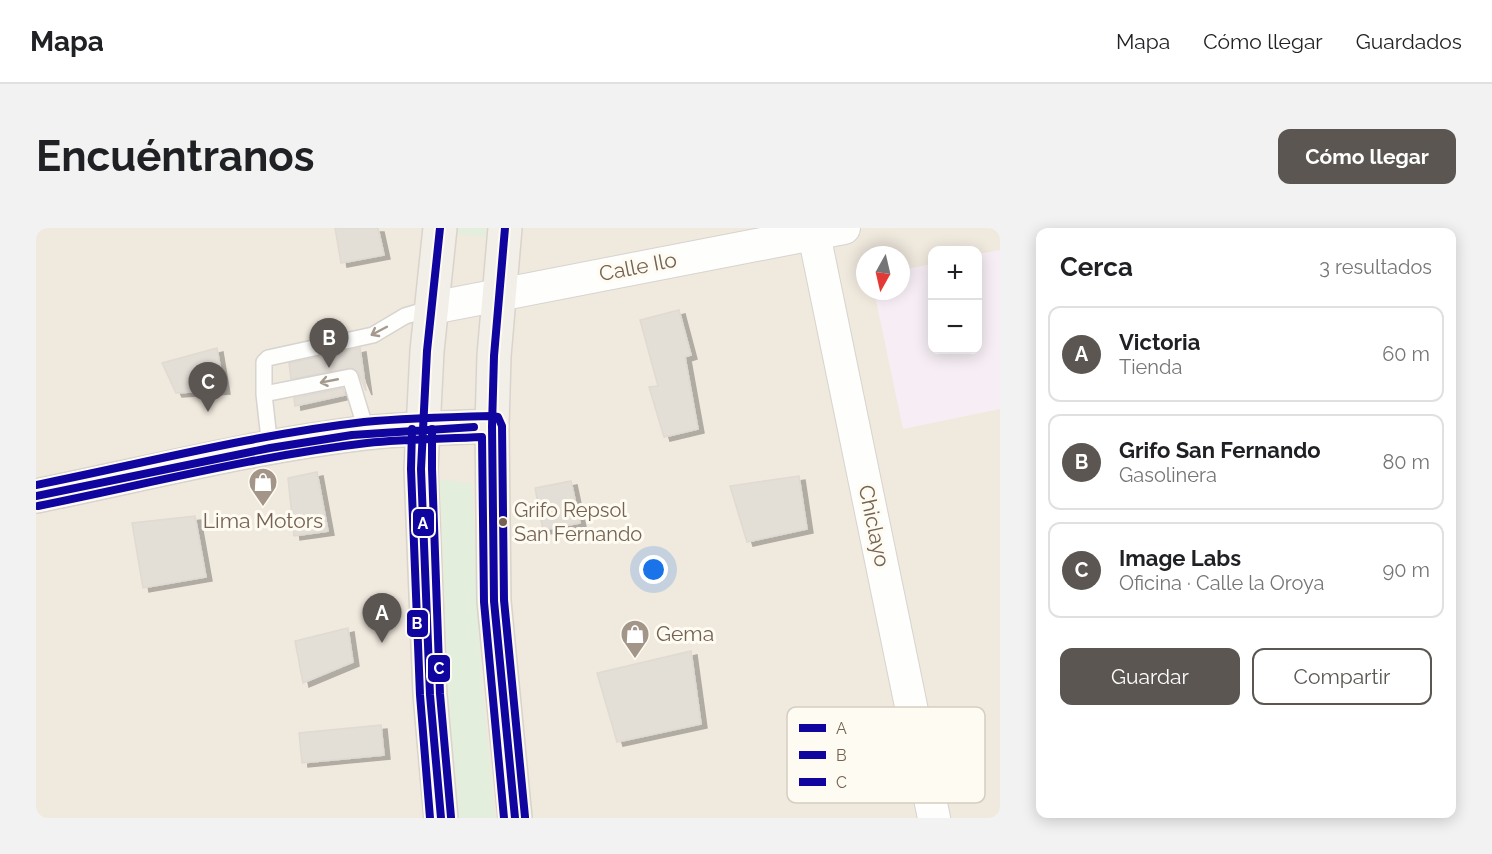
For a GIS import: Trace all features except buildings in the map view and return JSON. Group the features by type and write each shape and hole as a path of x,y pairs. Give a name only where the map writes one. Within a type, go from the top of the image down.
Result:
{"main road":[{"path":"440,228 422,429 421,469 430,695 441,818"},
{"path":"505,228 498,295 492,426 494,601 514,818"}],"street":[{"name":"Calle Ilo","path":"432,308 844,228"},
{"name":"Chiclayo","path":"814,234 911,707"},
{"path":"36,496 270,448 367,433 492,426"},
{"name":"Chiclayo","path":"931,803 934,818"}],"lane":[{"path":"270,448 264,394 264,362 268,358 373,335 405,316 432,308"},
{"path":"264,394 350,377 367,433"}],"shaded area":[{"path":"36,228 1000,228 1000,818 36,818"},
{"path":"1000,250 1000,409 903,429 876,300 910,300 910,268 928,265 928,354 982,354 982,253"}],"green space":[{"path":"457,228 486,228 485,237 457,234"},
{"path":"440,480 472,483 481,674 495,818 459,818 449,707"}],"transit line":[{"name":"A","path":"440,228 427,351 421,469 430,695 441,818"},
{"name":"A","path":"505,228 494,356 492,426 494,601 515,818"},
{"name":"C","path":"36,485 281,434 364,422 476,416 498,417 502,426 504,600 525,817"},
{"name":"A","path":"36,496 270,448 352,435 474,427"},
{"name":"B","path":"412,429 411,469 420,695 430,818"},
{"name":"C","path":"432,429 440,694 451,817"},
{"name":"B","path":"38,506 284,455 381,442 482,437 484,602 504,818"}],"place":[{"name":"Grifo San Fernando","path":"329,368"},
{"name":"Image Labs","path":"208,412"},
{"name":"Lima Motors","path":"263,508"},
{"name":"Grifo Repsol San Fernando","path":"503,522"},
{"name":"Victoria","path":"382,643"},
{"name":"Gema","path":"635,660"}]}
